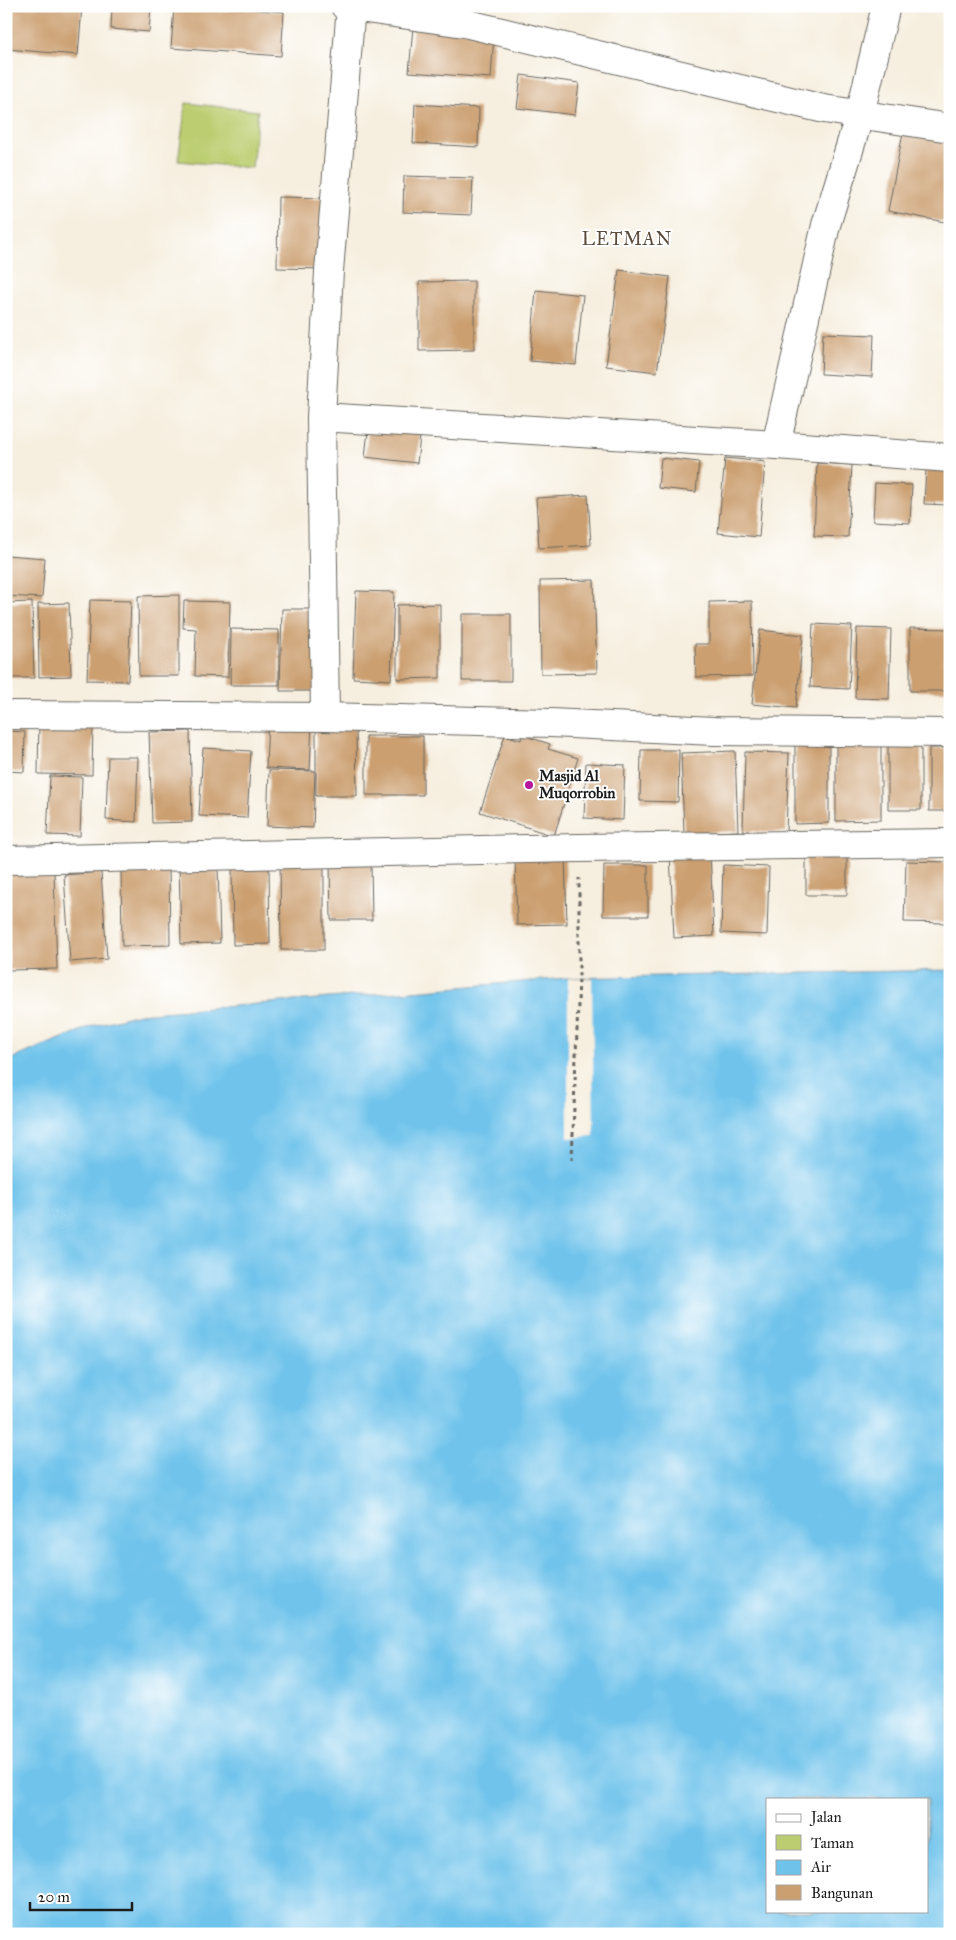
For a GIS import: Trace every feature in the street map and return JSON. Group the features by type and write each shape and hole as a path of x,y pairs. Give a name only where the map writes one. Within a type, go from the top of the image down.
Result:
{"street":[{"path":"776,445 826,225 860,114 886,6"},
{"path":"324,717 322,417 329,271 349,7 464,23 824,109 950,128"},
{"path":"322,417 776,445 950,458"},
{"path":"6,715 324,717 551,723 714,731 950,734"},
{"path":"6,860 579,848 950,843"}],"path":[{"path":"572,1160 579,978 579,848"}],"green space":[{"path":"186,103 258,111 252,168 178,161"}],"water":[{"path":"950,970 950,1934 6,1934 6,1061 92,1026 139,1014 567,978"}],"pier":[{"path":"568,978 592,978 594,1136 568,1138"}],"building":[{"path":"6,6 82,7 78,55 6,49"},
{"path":"112,6 151,6 149,32 111,29"},
{"path":"174,6 208,6 284,12 281,56 171,48"},
{"path":"413,27 494,34 491,78 409,72"},
{"path":"521,75 579,83 575,115 517,108"},
{"path":"415,104 479,108 478,147 413,143"},
{"path":"904,127 950,136 950,223 888,211"},
{"path":"404,176 473,178 471,215 403,212"},
{"path":"278,197 327,198 325,269 277,268"},
{"path":"619,270 670,277 657,372 606,366"},
{"path":"474,281 474,350 419,351 419,282"},
{"path":"536,290 583,295 576,365 530,361"},
{"path":"823,333 874,335 872,377 821,374"},
{"path":"369,422 421,428 417,463 365,457"},
{"path":"661,458 699,462 696,492 658,488"},
{"path":"725,458 765,462 759,537 718,533"},
{"path":"817,463 852,465 848,537 814,536"},
{"path":"926,469 950,470 950,505 924,504"},
{"path":"875,483 912,485 910,523 873,521"},
{"path":"588,495 591,545 539,548 536,498"},
{"path":"6,555 45,558 42,598 6,596"},
{"path":"594,580 597,673 541,674 540,581"},
{"path":"356,591 394,592 391,680 353,678"},
{"path":"179,595 179,676 139,676 138,596"},
{"path":"90,600 131,601 128,681 87,680"},
{"path":"184,601 230,602 228,677 195,676 196,629 183,628"},
{"path":"752,601 753,676 696,677 695,644 709,644 709,602"},
{"path":"32,602 34,678 6,678 6,603"},
{"path":"69,603 71,676 39,677 38,604"},
{"path":"440,604 440,678 397,679 397,605"},
{"path":"282,609 322,609 320,691 280,691"},
{"path":"462,614 511,614 511,681 462,681"},
{"path":"813,624 852,626 849,689 810,687"},
{"path":"857,628 891,629 889,699 855,698"},
{"path":"910,628 950,629 950,691 910,691"},
{"path":"231,629 279,630 279,685 230,685"},
{"path":"760,630 803,635 796,708 752,704"},
{"path":"268,719 312,720 310,770 266,768"},
{"path":"39,721 93,722 92,775 38,774"},
{"path":"356,727 357,796 316,796 316,728"},
{"path":"6,731 25,732 24,772 6,771"},
{"path":"190,731 192,822 152,823 149,732"},
{"name":"Masjid Al Muqorrobin","path":"505,735 521,740 522,735 550,744 548,749 578,758 554,836 480,812"},
{"path":"366,736 423,736 423,795 366,795"},
{"path":"836,740 881,740 881,820 836,821"},
{"path":"795,742 829,742 829,823 795,824"},
{"path":"888,743 921,743 921,810 888,810"},
{"path":"203,748 251,751 247,818 199,816"},
{"path":"929,748 950,748 950,811 929,811"},
{"path":"641,750 679,750 678,802 640,801"},
{"path":"735,751 738,831 684,833 681,753"},
{"path":"745,752 789,753 786,832 743,831"},
{"path":"108,757 138,757 136,822 106,820"},
{"path":"586,763 625,765 623,820 584,818"},
{"path":"269,770 315,771 313,828 267,826"},
{"path":"50,776 82,777 80,836 47,835"},
{"path":"710,852 714,936 674,938 670,854"},
{"path":"806,856 847,857 847,895 806,895"},
{"path":"324,857 324,950 281,950 280,858"},
{"path":"565,857 567,924 517,925 515,858"},
{"path":"906,861 949,862 947,923 904,922"},
{"path":"371,862 372,920 331,920 330,863"},
{"path":"218,864 220,943 181,944 179,865"},
{"path":"604,865 648,865 648,916 603,916"},
{"path":"723,865 769,867 767,935 721,933"},
{"path":"169,866 170,945 122,946 121,867"},
{"path":"232,866 269,866 270,944 233,945"},
{"path":"54,872 57,969 9,970 7,873"},
{"path":"101,872 107,959 70,962 64,875"}],"place":[{"name":"Masjid Al Muqorrobin","path":"529,785"}],"district":[{"name":"LETMAN","path":"627,239"}]}
